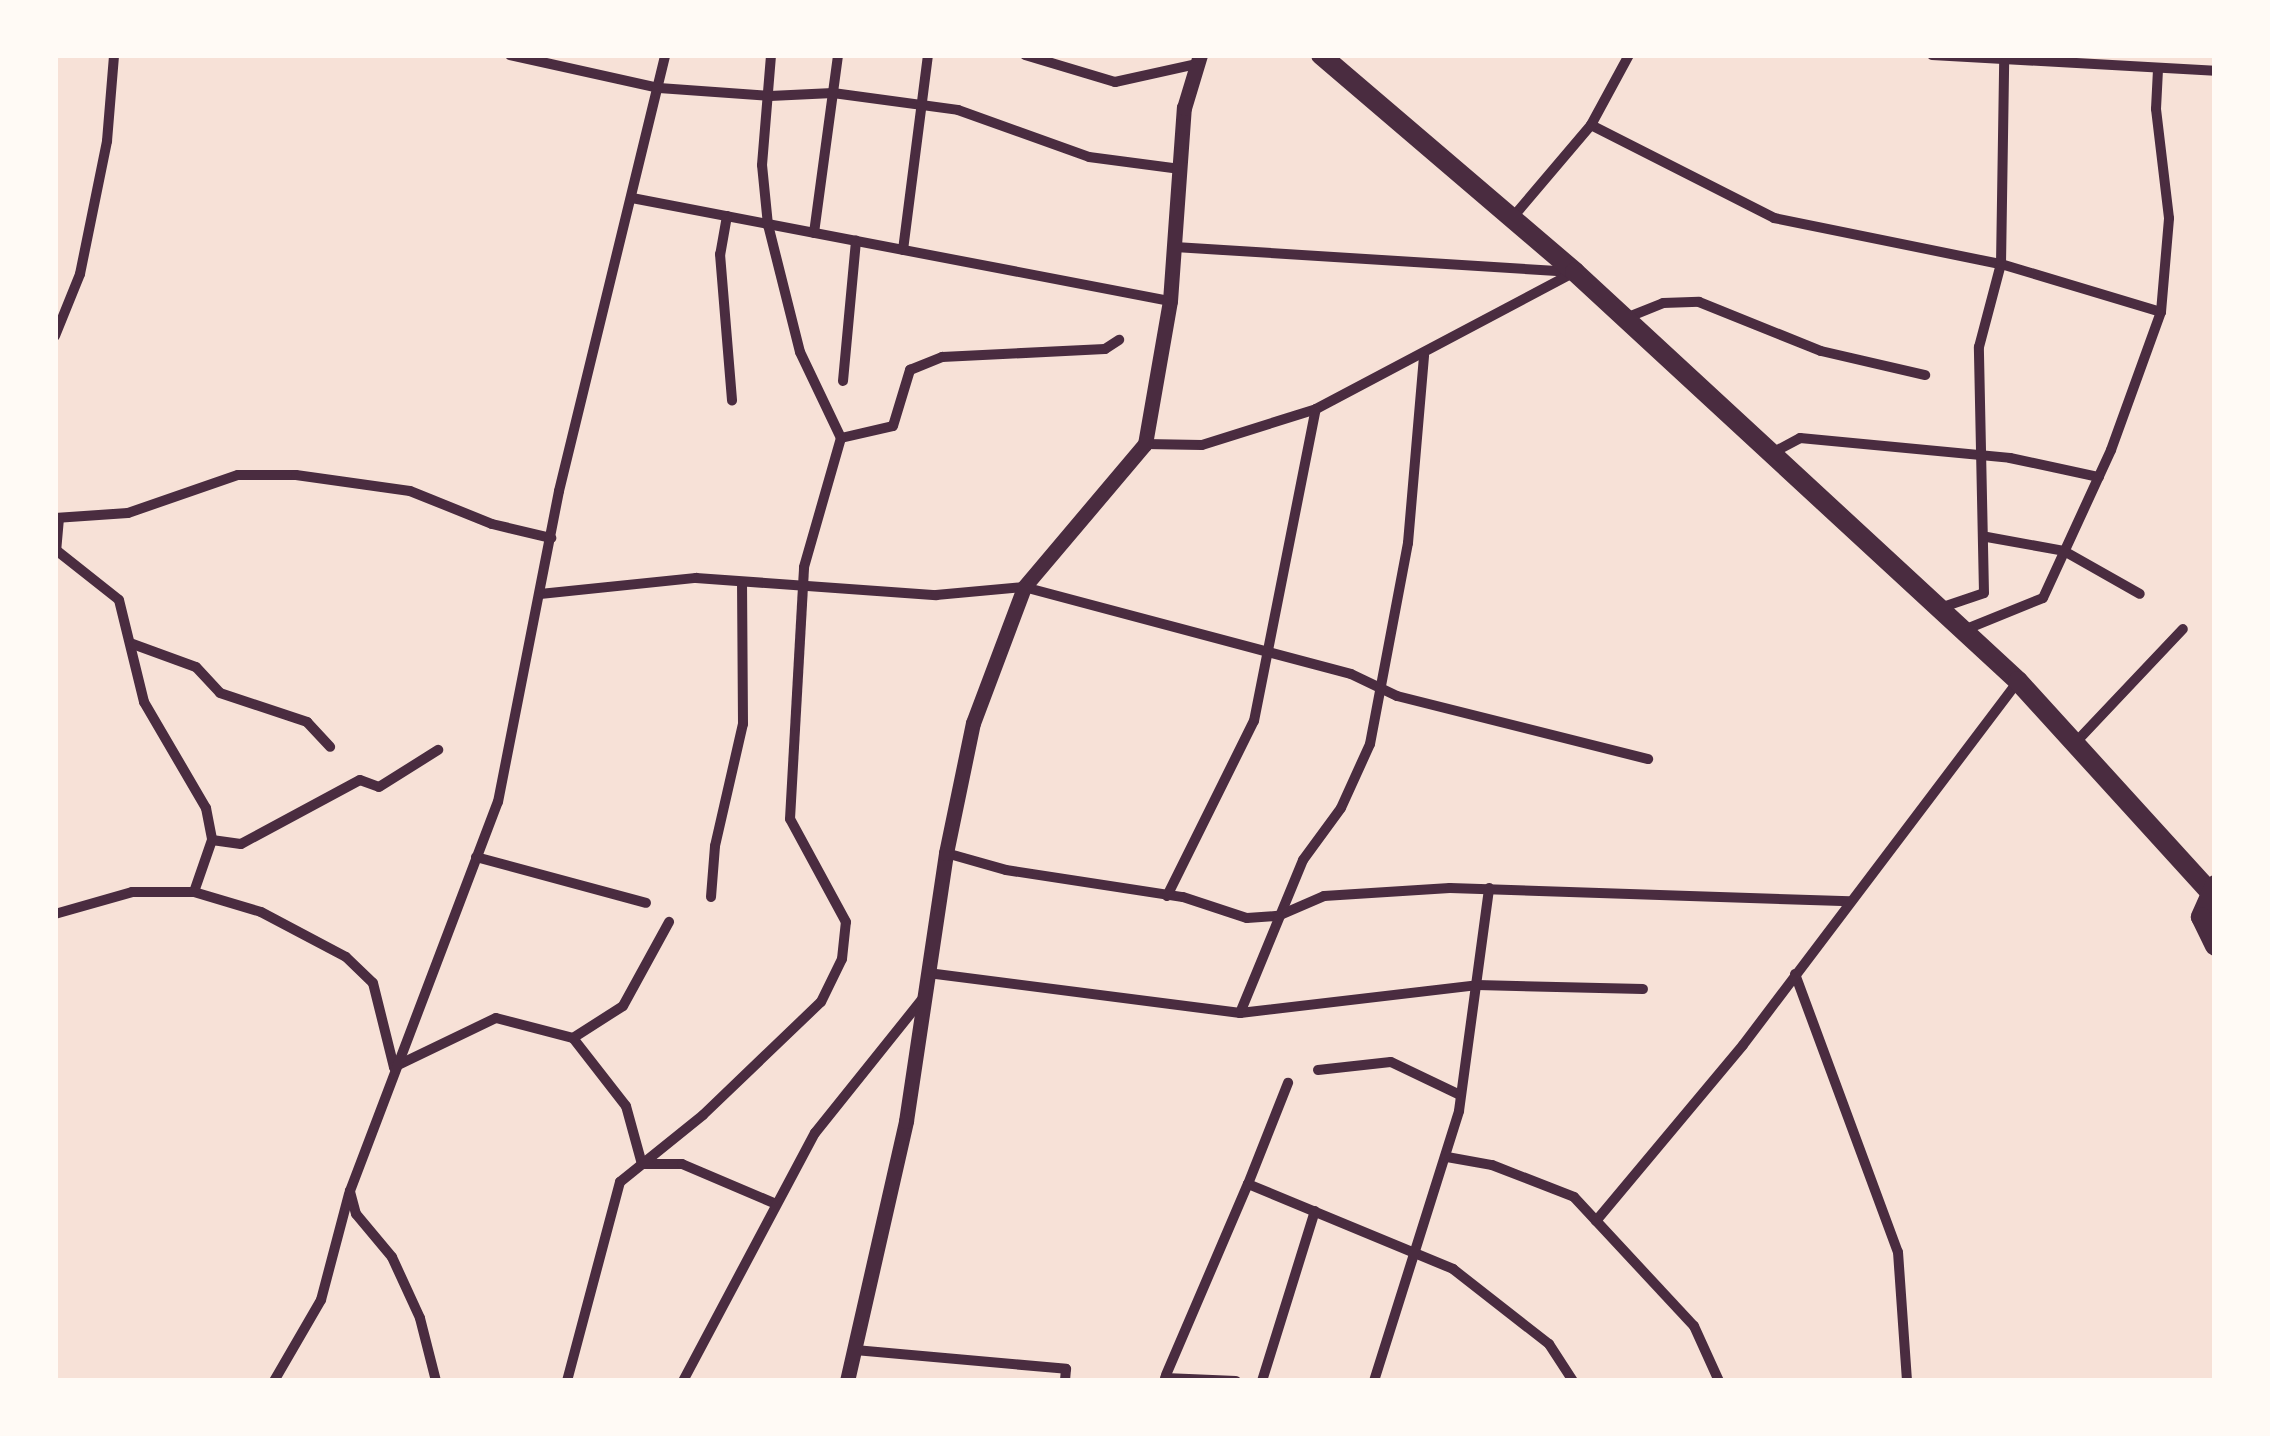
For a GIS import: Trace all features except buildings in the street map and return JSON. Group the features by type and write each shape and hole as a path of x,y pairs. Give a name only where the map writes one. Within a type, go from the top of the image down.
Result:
{"main road":[{"path":"1320,55 1575,272 2018,682 2212,888 2201,917 2215,946"}],"street":[{"path":"55,336 80,274 107,141 114,55"},
{"path":"510,55 659,88 770,96 833,93 922,105 994,120 1089,157 1180,169"},
{"path":"274,1381 321,1300 350,1191 394,1067 498,802 551,538 665,55"},
{"path":"567,1381 620,1182 822,1002 842,959 846,922 790,819 802,590 842,438 800,352 768,225 762,165 771,55"},
{"path":"814,233 838,55"},
{"path":"903,250 928,55"},
{"path":"1026,55 1114,82 1198,60"},
{"path":"1512,217 1592,124 1629,55"},
{"path":"1932,55 2004,63 2215,71"},
{"path":"847,1381 906,1121 946,853 974,723 1024,587 1145,444 1170,301 1184,108 1198,60"},
{"path":"1938,608 1984,593 1987,537 1979,347 2001,264 2004,63"},
{"path":"1963,631 2043,598 2099,477 2161,312 2169,218 2156,109 2158,69"},
{"path":"1592,124 1774,218 2001,264 2161,312"},
{"path":"632,198 1170,301"},
{"path":"727,216 720,254 732,401"},
{"path":"843,381 856,241"},
{"path":"1175,246 1575,272"},
{"path":"1145,444 1202,445 1316,409 1424,356 1575,272"},
{"path":"1625,318 1664,303 1699,302 1821,351 1924,375"},
{"path":"842,438 893,426 910,370 942,357 1106,349 1118,340"},
{"path":"1240,1013 1278,916 1362,760 1408,544 1424,356"},
{"path":"1167,896 1254,721 1316,409"},
{"path":"1771,453 1800,438 1985,456 2099,477"},
{"path":"194,892 212,840 206,808 144,702 118,600 56,550 57,518 128,513 238,475 296,475 410,490 492,524 551,538"},
{"path":"1987,537 2064,552 2140,594"},
{"path":"540,594 696,578 802,590 936,595 1024,587 1267,655 1352,674 1379,691 1648,759"},
{"path":"711,897 715,846 743,724 742,583"},
{"path":"2077,741 2184,629"},
{"path":"130,643 196,667 220,693 307,722 330,746"},
{"path":"1596,1221 1795,974 2018,682"},
{"path":"212,840 241,844 360,780 379,786 438,750"},
{"path":"946,853 1006,870 1167,896 1247,918 1278,916 1324,896 1489,888 1850,900"},
{"path":"476,858 646,903"},
{"path":"1374,1381 1447,1158 1460,1095 1489,888"},
{"path":"55,914 132,892 194,892 261,912 346,957 373,983 394,1067"},
{"path":"573,1038 623,1006 669,922"},
{"path":"928,972 1240,1013 1476,985 1643,989"},
{"path":"1795,974 1898,1252 1907,1381"},
{"path":"683,1381 815,1132 924,996"},
{"path":"394,1067 496,1018 573,1038 626,1106 642,1164"},
{"path":"1318,1070 1391,1062 1460,1095"},
{"path":"1236,1381 1165,1378 1288,1083"},
{"path":"1447,1158 1492,1164 1574,1198 1694,1326 1719,1381"},
{"path":"642,1164 682,1164 774,1203"},
{"path":"1248,1184 1453,1270 1549,1344 1573,1381"},
{"path":"350,1191 356,1214 392,1257 420,1318 436,1381"},
{"path":"1262,1381 1315,1212"},
{"path":"855,1350 1066,1370 1065,1381"}]}
